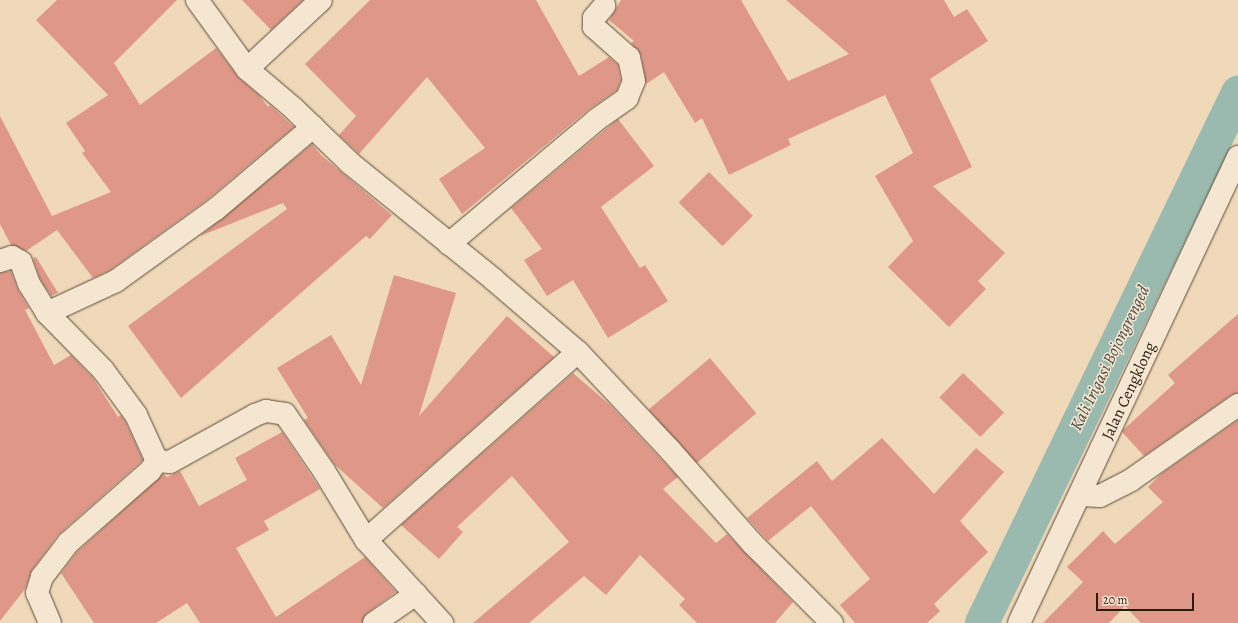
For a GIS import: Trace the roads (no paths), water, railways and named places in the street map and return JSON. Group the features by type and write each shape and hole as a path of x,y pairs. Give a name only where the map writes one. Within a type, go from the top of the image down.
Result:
{"street":[{"path":"197,0 247,69 313,127 350,163 578,352 670,450 752,544 832,623"},
{"path":"247,69 321,0"},
{"path":"449,244 596,120 627,98 634,81 629,58 594,27 594,18 604,6"},
{"path":"47,313 116,281 216,209 313,127"},
{"name":"Jalan Cengklong","path":"1019,623 1081,495 1238,157"},
{"path":"0,261 12,257 21,262 29,284 47,313 107,376 136,415 157,461"},
{"path":"366,540 578,352"},
{"path":"1081,495 1100,496 1131,480 1238,405"},
{"path":"157,461 170,462 255,414 266,412 285,414 324,471 366,540 442,623"},
{"path":"50,623 38,593 42,577 68,543 150,470 157,461"},
{"path":"374,623 416,594"}],"waterway":[{"name":"Kali Irigasi Bojongrenged","path":"982,623 1238,93"}]}
